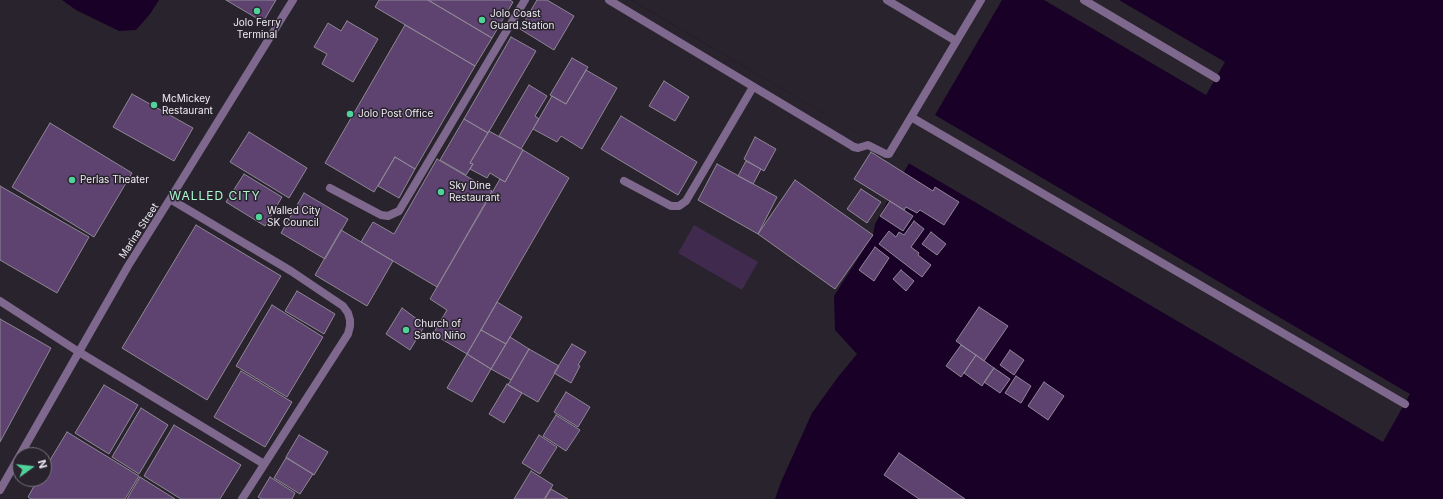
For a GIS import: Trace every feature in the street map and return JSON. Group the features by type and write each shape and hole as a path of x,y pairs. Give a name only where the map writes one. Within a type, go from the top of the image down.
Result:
{"street":[{"name":"Marina Street","path":"25,447 128,266 292,0"},
{"path":"330,188 381,215 388,216 399,211 525,0"},
{"path":"609,0 854,147 858,148 868,145 886,154 889,154 981,0"},
{"path":"888,0 956,42"},
{"path":"1084,0 1216,78"},
{"path":"624,181 671,206 679,206 686,201 754,86"},
{"path":"911,117 1405,404"},
{"path":"170,199 291,271 343,306 348,313 350,326 348,334 242,499"},
{"path":"0,301 79,352 264,464"},
{"name":"Marina Street","path":"0,490 12,469"}],"shaded area":[{"path":"62,0 159,0 150,14 136,30 119,31 76,10"},
{"path":"631,0 1443,0 1443,499 775,499 781,482 812,413 857,354 835,330 834,296 873,235 875,224 909,163"},
{"path":"694,225 758,262 742,290 678,253"}],"pier":[{"path":"631,0 1002,0 935,115 1410,394 1383,442"},
{"path":"1044,0 1119,0 1225,62 1206,95"}],"building":[{"name":"Jolo Ferry Terminal","path":"226,0 276,0 263,22"},
{"path":"379,0 428,0 492,38 475,66 375,7"},
{"name":"Jolo Coast Guard Station","path":"428,0 510,0 513,2 492,38"},
{"path":"537,0 547,0 574,16 554,50 520,29"},
{"path":"347,21 378,39 353,82 322,64 327,54 314,47 328,23 341,31"},
{"path":"405,25 475,66 415,169 395,157 374,192 325,163"},
{"path":"511,37 536,51 488,133 464,119"},
{"path":"572,58 588,67 566,104 550,95"},
{"path":"586,70 617,88 582,149 561,136 557,142 533,129 552,96 566,104"},
{"path":"664,81 689,97 675,121 649,106"},
{"path":"529,85 547,96 535,116 539,119 521,149 499,136"},
{"path":"132,94 193,128 174,161 113,127"},
{"path":"621,116 697,162 678,195 601,149"},
{"path":"464,119 488,133 470,163 473,164 466,175 440,160"},
{"name":"Perlas Theater","path":"50,123 132,173 94,237 12,187"},
{"path":"489,131 523,150 505,182 490,173 487,178 470,169 473,164 470,163"},
{"path":"249,132 307,168 289,198 230,162"},
{"path":"755,137 776,149 764,171 744,159"},
{"path":"523,150 569,178 467,354 433,334 447,310 430,299 500,179 505,182"},
{"path":"871,152 933,191 935,187 959,202 944,225 920,210 917,213 906,207 904,210 854,179"},
{"path":"395,157 415,169 399,198 378,186"},
{"path":"437,159 492,191 437,287 361,242 373,222 394,234"},
{"path":"746,161 761,169 753,184 738,176"},
{"path":"717,164 777,197 758,234 698,200"},
{"path":"244,174 282,197 265,226 226,202"},
{"path":"795,180 873,235 835,289 758,234"},
{"path":"0,186 89,237 57,293 0,260"},
{"path":"861,189 881,202 867,223 847,209"},
{"path":"304,193 348,219 325,259 281,233"},
{"path":"890,201 913,216 903,231 880,216"},
{"path":"914,221 924,229 911,247 919,253 918,255 931,265 922,277 879,244 889,231 896,237 899,232 904,235"},
{"path":"196,225 281,276 207,400 122,348"},
{"path":"341,230 393,261 367,306 315,275"},
{"path":"931,232 946,244 937,255 922,244"},
{"path":"875,247 889,258 874,281 859,270"},
{"path":"901,270 914,281 906,291 893,279"},
{"path":"297,291 335,314 324,334 285,311"},
{"path":"497,302 522,317 506,344 481,330"},
{"path":"272,305 323,337 287,397 236,366"},
{"path":"979,307 1008,326 984,361 956,341"},
{"name":"Church of Santo Niño","path":"402,308 425,325 410,350 386,334"},
{"path":"0,319 51,348 0,442"},
{"path":"481,330 506,344 491,369 467,354"},
{"path":"510,337 529,349 511,380 491,369"},
{"path":"572,344 586,352 578,365 580,366 571,383 554,373"},
{"path":"961,345 976,355 961,377 946,366"},
{"path":"529,349 559,366 538,402 508,385"},
{"path":"1010,350 1024,360 1014,375 1000,365"},
{"path":"467,354 491,369 472,402 447,388"},
{"path":"976,355 994,368 982,386 964,373"},
{"path":"994,368 1010,379 1000,393 984,382"},
{"path":"241,371 292,402 265,447 214,417"},
{"path":"1016,376 1031,386 1021,403 1005,393"},
{"path":"1044,382 1064,396 1048,420 1028,406"},
{"path":"507,384 522,393 504,423 489,414"},
{"path":"104,385 138,405 109,454 75,433"},
{"path":"566,392 590,407 578,427 554,412"},
{"path":"141,408 168,425 139,474 112,457"},
{"path":"556,415 580,430 566,451 543,436"},
{"path":"174,425 241,465 220,499 181,499 144,476"},
{"path":"67,432 139,476 125,499 31,499 28,497 34,487 52,487 52,457"},
{"path":"299,435 328,452 314,475 286,457"},
{"path":"539,435 557,447 540,474 522,463"},
{"path":"899,453 965,499 919,499 884,475"},
{"path":"286,458 313,474 300,494 274,478"},
{"path":"531,471 553,485 544,499 514,499"},
{"path":"140,477 175,499 127,499"},
{"path":"270,477 295,493 292,499 262,499 258,497"},
{"path":"551,489 568,499 545,499"}],"place":[{"name":"Jolo Ferry Terminal","path":"257,11"},
{"name":"Jolo Coast Guard Station","path":"482,20"},
{"name":"McMickey Restaurant","path":"154,105"},
{"name":"Jolo Post Office","path":"350,114"},
{"name":"Perlas Theater","path":"72,180"},
{"name":"Sky Dine Restaurant","path":"441,192"},
{"name":"Walled City SK Council","path":"259,217"},
{"name":"Church of Santo Niño","path":"406,330"}],"district":[{"name":"WALLED CITY","path":"215,196"}]}
